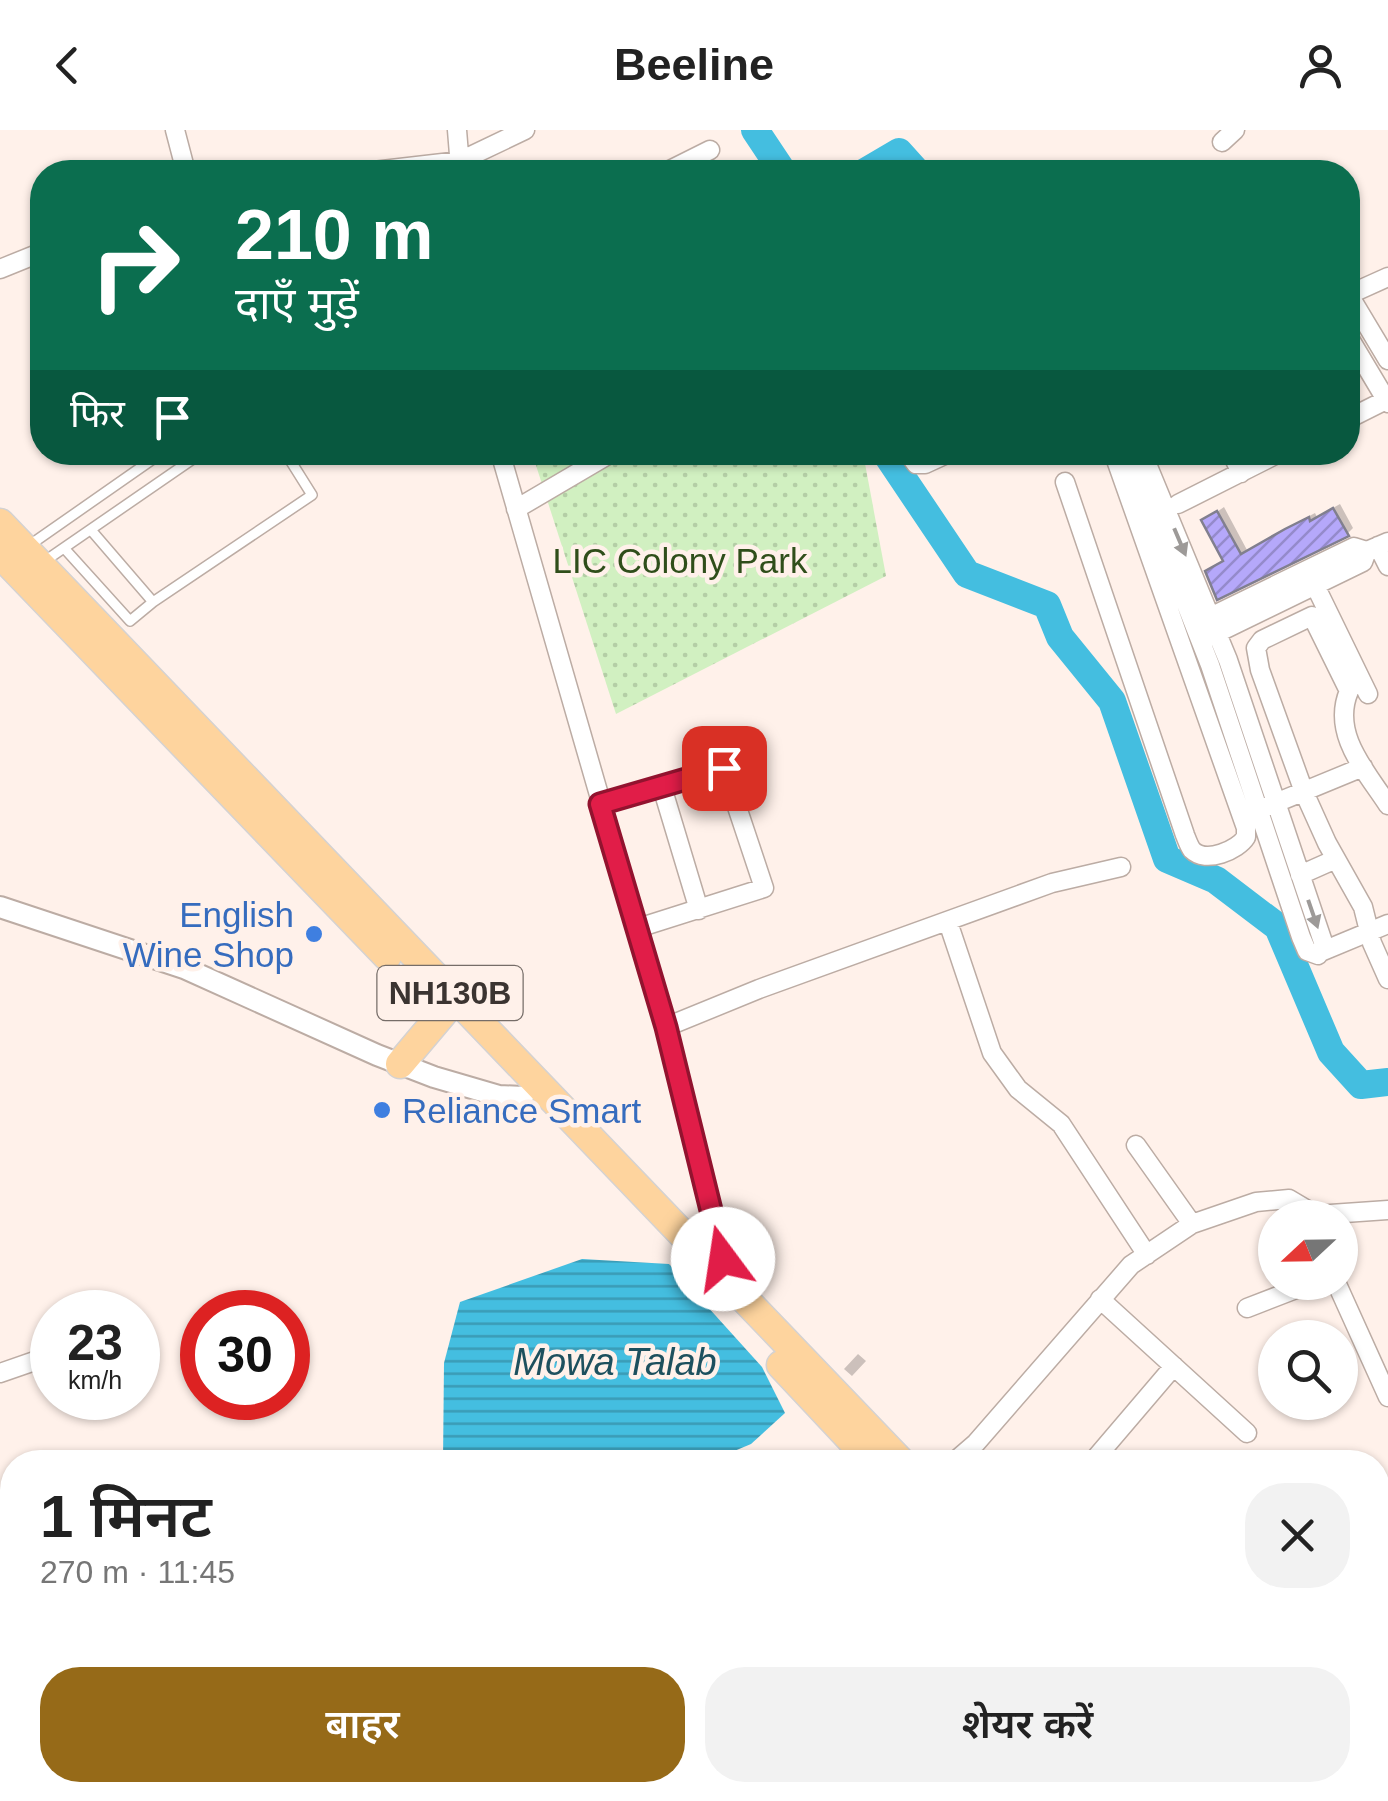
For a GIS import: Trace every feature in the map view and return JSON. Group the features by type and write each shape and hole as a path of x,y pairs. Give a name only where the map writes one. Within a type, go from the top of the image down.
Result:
{"highway":[{"name":"NH130B","path":"0,523 21,556 523,1097 889,1450"},
{"name":"NH130B","path":"21,556 708,1276 861,1450"},
{"path":"400,1064 443,1013"}],"street":[{"path":"175,130 183,160"},
{"path":"457,130 460,160"},
{"path":"471,160 525,130"},
{"path":"690,160 710,150"},
{"path":"0,268 30,257"},
{"path":"1360,290 1388,277"},
{"path":"1360,314 1388,360"},
{"path":"1360,356 1387,401 1360,413"},
{"path":"504,465 666,1027 723,1259 708,1276"},
{"path":"516,509 590,465"},
{"path":"1065,482 1184,835 1193,851 1209,856 1242,844 1246,828 1179,640 1124,465"},
{"path":"1125,465 1205,629"},
{"path":"1147,465 1267,807 1307,951 1318,956 1380,928"},
{"path":"1238,465 1241,472"},
{"path":"1178,504 1255,465"},
{"path":"1179,640 1311,578 1354,547 1378,546 1388,566"},
{"path":"1311,578 1368,694"},
{"path":"1380,928 1336,859 1304,792 1260,670 1256,648 1262,640 1312,616 1349,691 1341,711 1344,730 1388,805"},
{"path":"1267,807 1363,767"},
{"path":"600,804 724,768 764,888 638,928"},
{"path":"662,787 699,910"},
{"path":"1267,807 1300,875 1323,952"},
{"path":"1300,875 1336,859"},
{"path":"666,1027 828,963 1052,884 1121,867"},
{"path":"0,907 184,968 400,1064 499,1096 523,1097"},
{"path":"948,922 992,1053 1018,1089 1061,1124 1147,1255"},
{"path":"1380,928 1372,943 1388,980"},
{"path":"1136,1145 1192,1224"},
{"path":"968,1450 1131,1265 1192,1224 1258,1202"},
{"path":"1358,1212 1388,1210"},
{"path":"1100,1300 1247,1433"},
{"path":"1247,1308 1268,1300"},
{"path":"1344,1300 1388,1397"},
{"path":"0,1373 30,1363"},
{"path":"1102,1450 1174,1366"}],"lane":[{"path":"21,556 145,465"},
{"path":"21,556 64,548 185,465"},
{"path":"64,548 130,621 312,494 294,465"},
{"path":"90,530 153,602"}],"green space":[{"name":"LIC Colony Park","path":"536,465 865,465 886,576 616,714"}],"water":[{"name":"Mowa Talab","path":"582,1259 669,1264 762,1367 785,1413 751,1444 737,1450 443,1450 444,1363 460,1302"}],"building":[{"path":"1333,508 1349,536 1217,600 1205,571 1223,561 1201,520 1217,511 1241,554"}],"waterway":[{"path":"755,130 775,160"},
{"path":"885,160 899,152 906,160"},
{"path":"894,465 967,574 1047,605 1060,637 1112,701 1167,859 1216,880 1278,927 1331,1052 1361,1085 1388,1082"}],"place":[{"name":"English Wine Shop","path":"314,934"},
{"name":"Reliance Smart","path":"382,1110"}],"route":[{"path":"723,1259 666,1027 600,804 724,768"}]}
